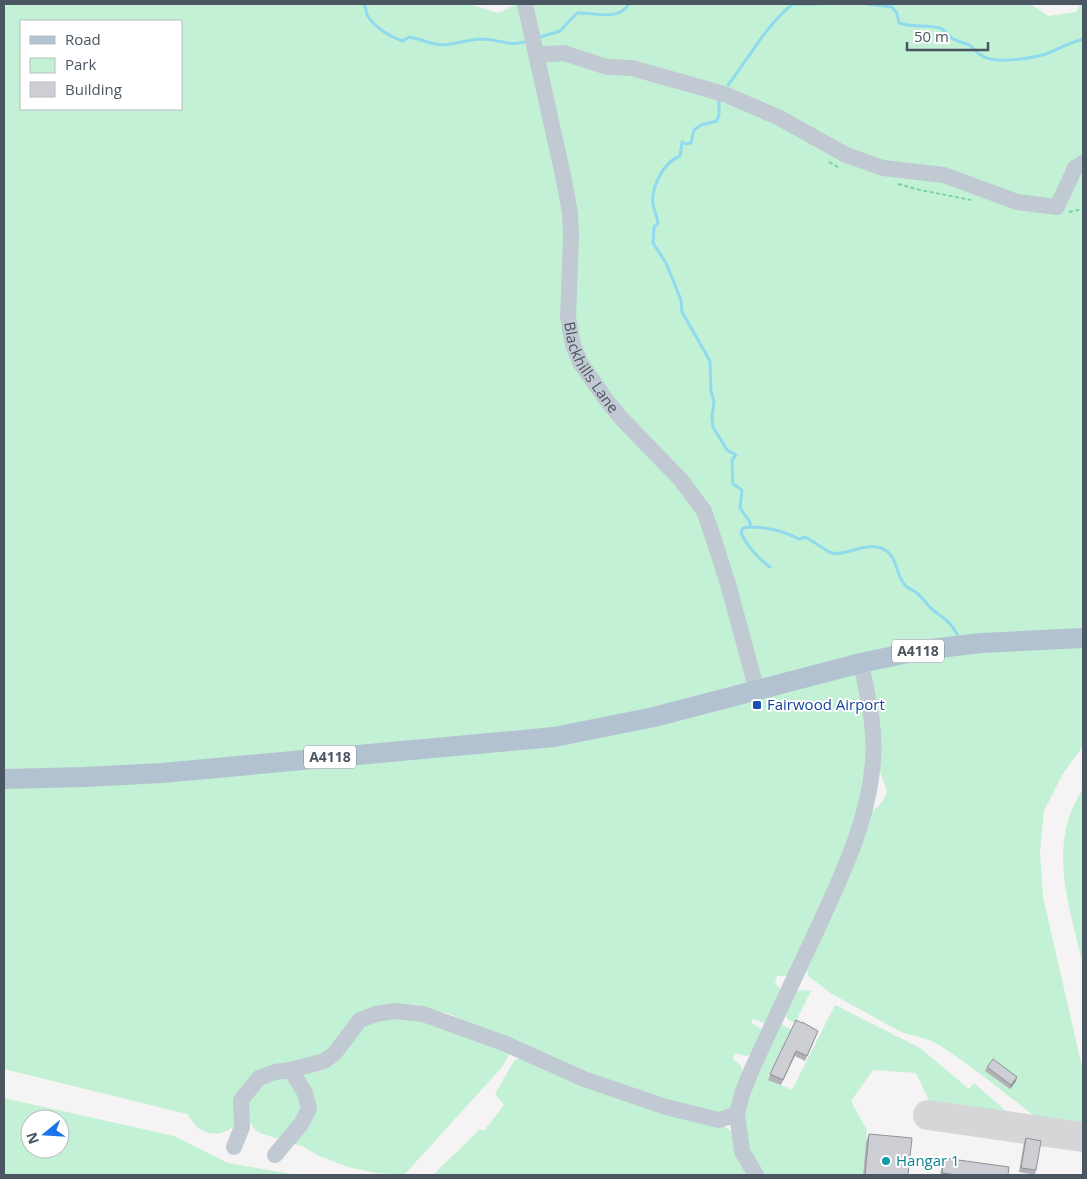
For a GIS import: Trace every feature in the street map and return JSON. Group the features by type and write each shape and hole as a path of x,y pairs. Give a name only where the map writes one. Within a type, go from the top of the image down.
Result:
{"main road":[{"name":"A4118","path":"4,779 162,773 381,752 523,741 598,729 697,707 861,663 922,650 948,646 1083,638"}],"street":[{"name":"Blackhills Lane","path":"526,9 570,213 568,317 573,345 581,364 607,401 681,480 704,511 728,584 757,691"},
{"path":"535,50 564,53 607,67 632,68 724,94 778,117 846,155 883,168 944,175 1016,202 1058,208 1075,168 1083,163"},
{"path":"756,1175 742,1151 737,1114 742,1094 833,894 863,819 873,760 873,730 861,663"},
{"path":"234,1147 242,1127 240,1100 259,1078 275,1072 291,1070 324,1061 334,1054 360,1020 376,1014 395,1011 423,1014 506,1044 584,1079 666,1108 719,1120 737,1114"},
{"path":"275,1155 301,1124 309,1109 305,1092 291,1070"}],"green space":[{"path":"4,4 469,4 498,13 517,4 1030,4 1048,16 1076,12 1080,4 1083,4 1083,746 1062,775 1044,811 1040,851 1043,897 1083,1071 1083,1130 1061,1129 1036,1120 1037,1118 941,1046 929,1040 901,1032 832,994 808,976 807,969 869,814 878,807 886,795 887,791 877,764 866,763 853,829 799,963 788,976 777,976 775,983 780,989 770,1021 764,1023 753,1019 751,1023 762,1029 751,1054 746,1056 735,1053 733,1059 741,1066 743,1072 734,1105 723,1116 606,1083 447,1013 407,1005 377,1008 322,1058 271,1069 234,1126 226,1131 213,1134 204,1131 187,1114 4,1069"},
{"path":"1083,788 1083,965 1069,908 1063,849 1071,812"},
{"path":"811,991 795,1023 787,1019 785,1013 795,992"},
{"path":"835,1005 920,1048 969,1089 974,1083 1005,1110 1000,1115 931,1105 916,1073 873,1070 851,1101 867,1130 863,1175 761,1175 749,1146 745,1128 747,1101 756,1074 781,1024 804,1036 769,1079 792,1090"},
{"path":"377,1016 422,1017 506,1049 509,1054 503,1066 404,1175 375,1173 348,1167 317,1155 302,1146 255,1130 245,1114 246,1101 264,1082 327,1064 346,1039"},
{"path":"524,1056 722,1124 734,1134 735,1145 747,1175 433,1175 480,1129 484,1131 504,1105 495,1094 514,1061"},
{"path":"4,1098 53,1109 20,1109 20,1159 70,1159 70,1113 174,1136 228,1163 297,1175 4,1175"}],"building":[{"path":"796,1020 818,1031 807,1056 796,1051 783,1080 770,1074"},
{"path":"993,1059 1017,1077 1011,1085 987,1067"},
{"name":"Hangar 1","path":"869,1134 912,1138 908,1175 865,1175"},
{"path":"1026,1138 1041,1141 1036,1170 1021,1168"},
{"path":"944,1158 1009,1167 1008,1175 957,1175 942,1173"}],"waterway":[{"path":"364,4 367,15 374,24 393,37 403,41 409,37 444,45 478,39 511,43 529,41"},
{"path":"537,38 560,31 577,13 605,15 619,13 629,4"},
{"path":"728,85 774,22 793,4"},
{"path":"795,4 816,4"},
{"path":"868,4 892,7 897,13 899,23 940,28 954,39 969,45 982,56 990,59 1007,60 1036,56 1083,39"},
{"path":"719,101 717,121 701,125 694,130 691,143 686,144 682,142 680,156 664,169 656,182 653,204 658,223 654,227 653,243 666,263 681,300 682,312 710,361 711,391 714,402 713,427 727,450 736,455 732,460 733,484 742,490 740,508 750,522 750,527 743,528 741,533 754,552 770,567"},
{"path":"750,527 775,530 799,539 805,537 826,550 837,554 868,547 881,548 887,551 894,560 905,585 917,593 931,608 949,622 957,634"}],"taxiway":[{"path":"928,1115 1083,1137"}],"place":[{"name":"Fairwood Airport","path":"757,705"},
{"name":"Hangar 1","path":"886,1161"}]}
